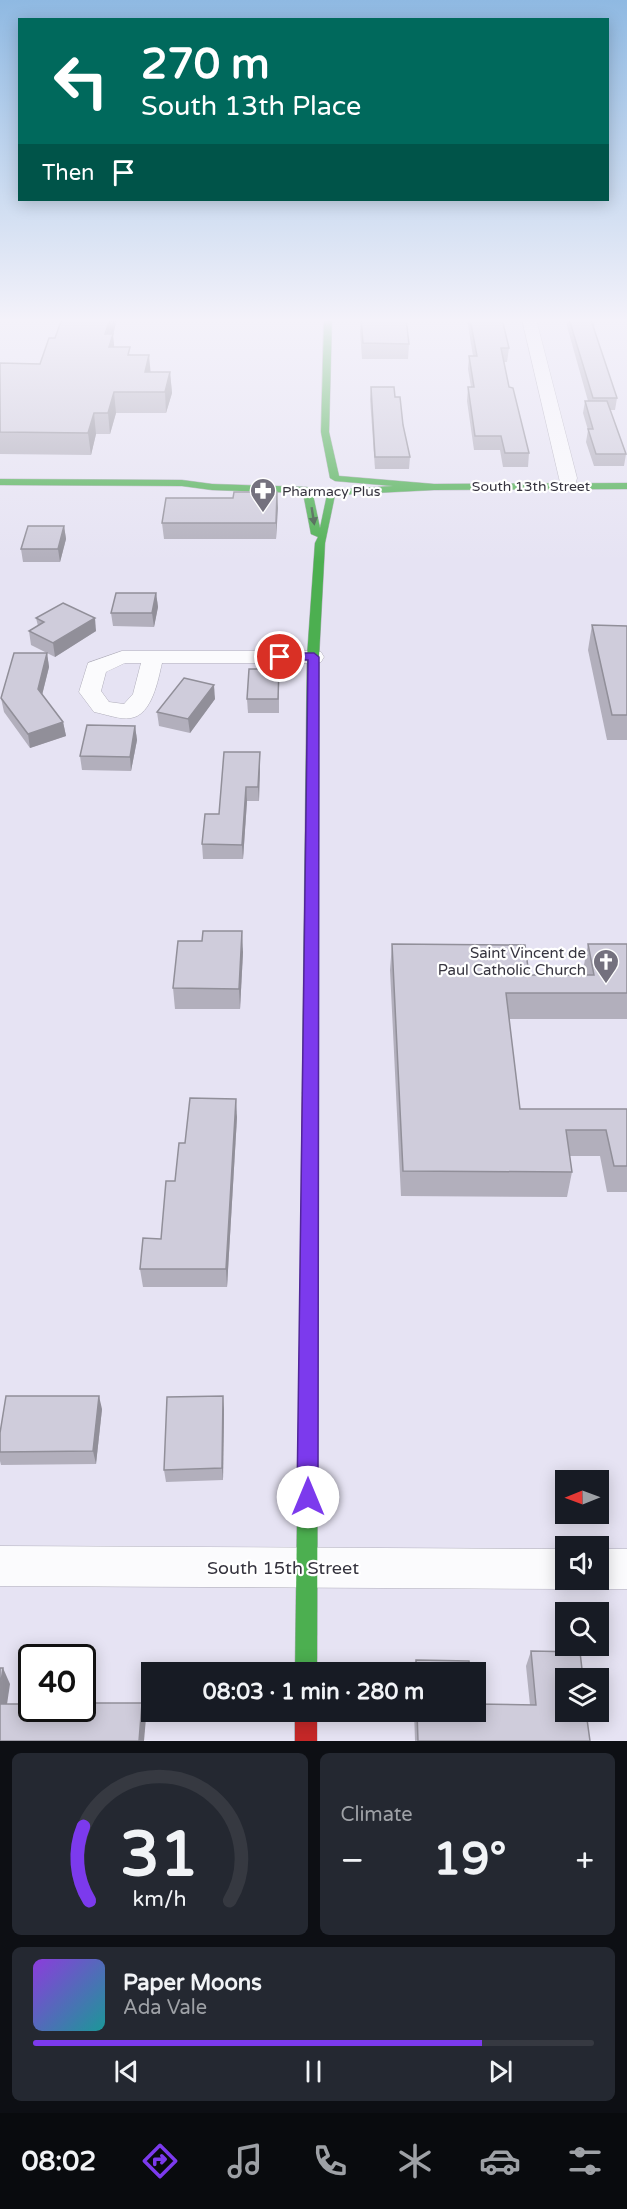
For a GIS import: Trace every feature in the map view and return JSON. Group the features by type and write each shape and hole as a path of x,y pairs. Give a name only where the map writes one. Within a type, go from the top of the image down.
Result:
{"street":[{"path":"306,1662 314,657 320,543 326,532 329,513 328,499 333,485 328,438 325,432 326,400"},
{"path":"548,400 568,486"},
{"path":"316,457 319,436 325,432"},
{"path":"0,482 182,483 197,478 311,480 333,485"},
{"path":"311,480 318,493 333,485"},
{"path":"311,480 311,501 316,534 320,543"},
{"name":"South 13th Street","path":"333,485 354,482 421,484 434,487 627,486"},
{"path":"153,657 314,657"},
{"name":"South 15th Street","path":"0,1566 555,1569"},
{"path":"609,1569 627,1569"},
{"path":"306,1722 306,1741"}],"building":[{"path":"0,400 112,400 108,413 94,413 88,433 0,432"},
{"path":"372,400 400,400 410,457 375,457"},
{"path":"470,400 516,400 529,453 505,453 501,436 475,436"},
{"path":"585,401 607,401 626,454 596,454 588,429 593,429"},
{"path":"234,492 277,492 276,523 162,523 166,498 233,498"},
{"path":"28,526 64,526 58,549 21,549"},
{"path":"116,593 156,593 152,613 111,613"},
{"path":"63,603 95,618 53,643 29,631 44,622 36,618"},
{"path":"592,625 627,626 627,715 612,715"},
{"path":"14,653 47,653 38,689 63,722 28,734 1,698"},
{"path":"249,669 279,669 278,699 247,699"},
{"path":"184,678 214,685 188,719 157,712"},
{"path":"87,725 135,726 130,757 80,756"},
{"path":"224,752 260,752 258,787 246,787 242,845 202,844 205,814 219,814"},
{"path":"203,931 242,931 239,989 173,988 178,941 202,941"},
{"path":"392,944 525,945 529,975 594,975 588,944 627,944 627,993 506,993 520,1109 627,1109 627,1166 614,1166 606,1130 566,1130 572,1172 403,1171"},
{"path":"190,1098 236,1099 226,1269 140,1269 143,1238 161,1239 166,1181 175,1181 179,1143 185,1143"},
{"path":"6,1396 99,1396 93,1451 0,1452 0,1433"},
{"path":"223,1396 222,1468 164,1470 167,1397"},
{"path":"531,1651 555,1651 555,1656 580,1656 582,1668 555,1668 555,1722 587,1722 590,1741 418,1741 417,1722 486,1722 486,1704 536,1705"},
{"path":"416,1660 469,1662 416,1662"},
{"path":"0,1668 3,1668 0,1688"},
{"path":"96,1703 141,1703 139,1741 0,1741 0,1704 18,1704 18,1722 96,1722"}],"traffic: fast":[{"path":"326,400 325,432 335,478 434,487 627,486"},
{"path":"0,482 182,483 212,487 307,490 316,534"},
{"path":"310,1093 313,657 320,543 331,492 434,487"},
{"path":"306,1662 309,1301"}],"traffic: jam":[{"path":"309,1301 310,1093"},
{"path":"306,1722 306,1741"}],"place":[{"name":"Pharmacy Plus","path":"263,514"},
{"name":"Saint Vincent de Paul Catholic Church","path":"606,985"}],"route":[{"path":"280,657 314,657 308,1497"}]}
